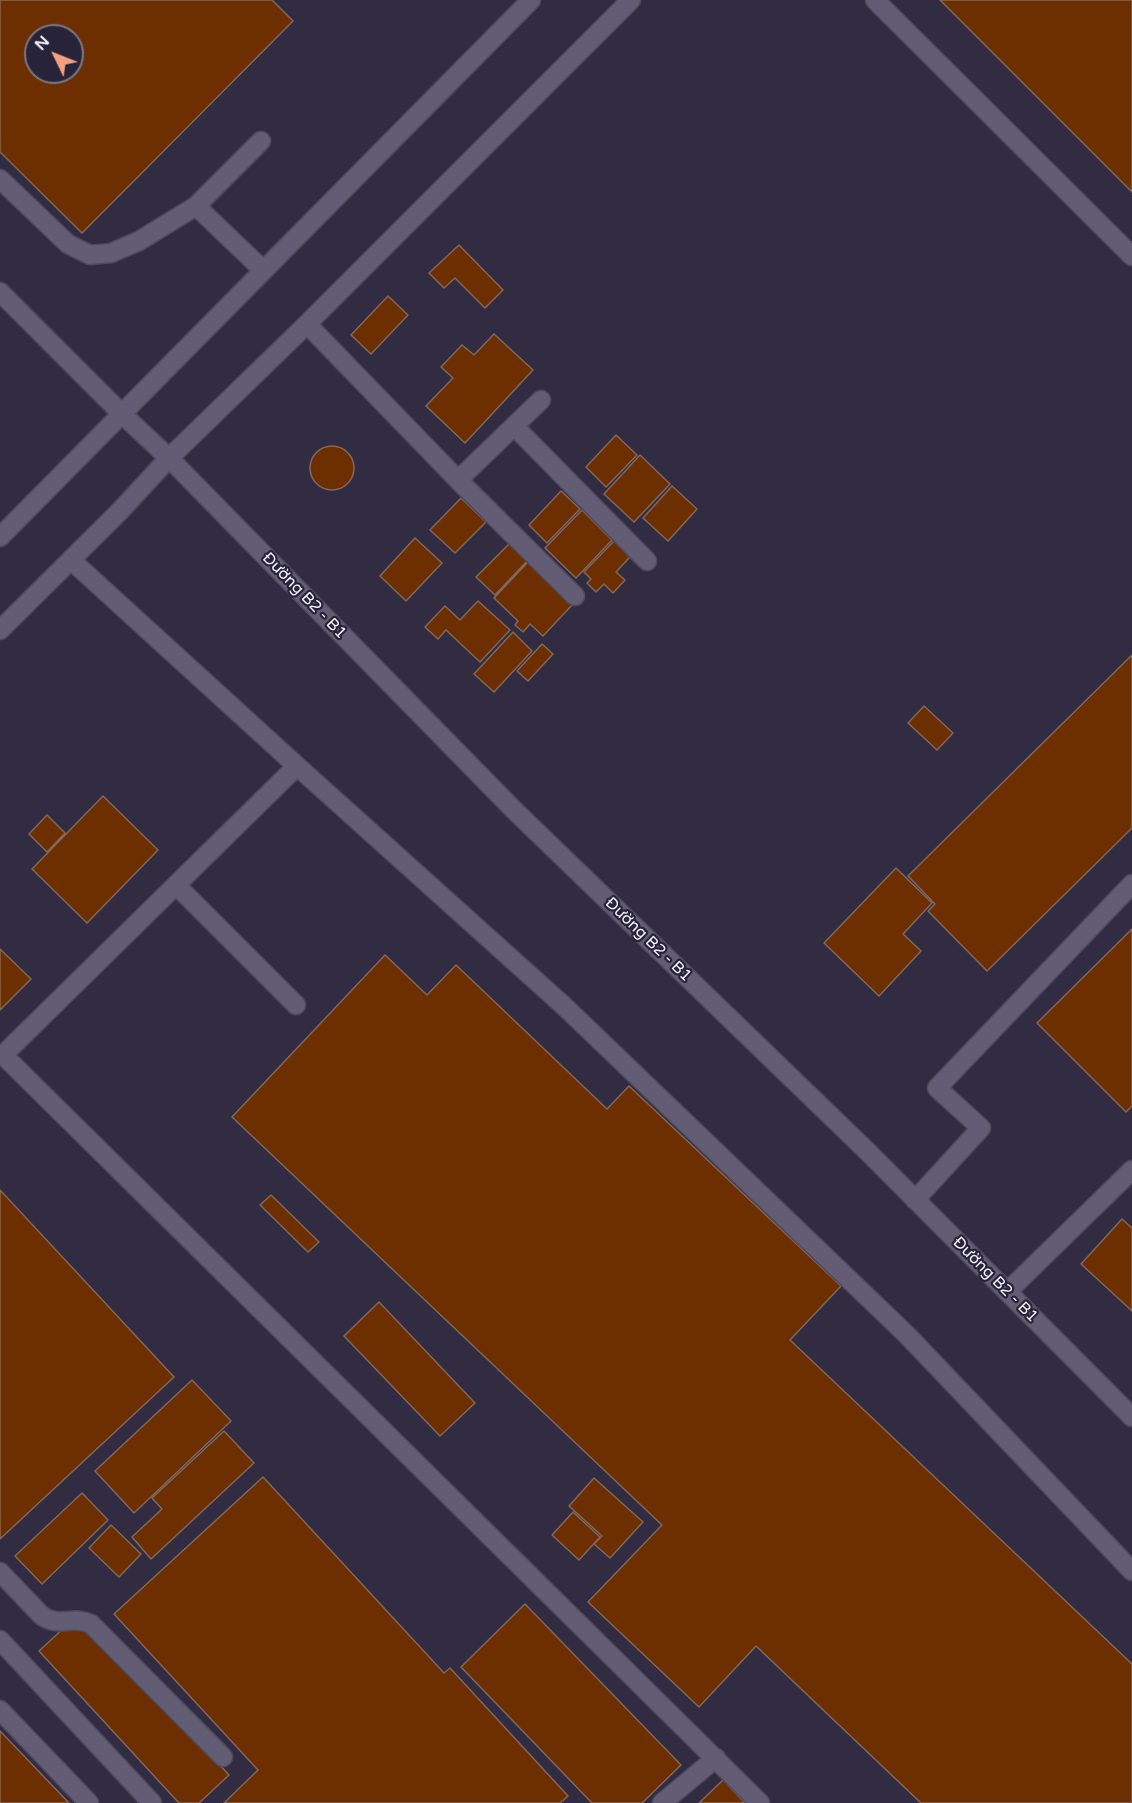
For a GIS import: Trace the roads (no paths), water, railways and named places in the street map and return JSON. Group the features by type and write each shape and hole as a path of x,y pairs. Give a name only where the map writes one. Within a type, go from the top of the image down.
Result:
{"street":[{"path":"0,537 531,0"},
{"path":"0,630 169,458 307,324 631,0"},
{"path":"876,0 1132,256"},
{"path":"0,179 68,244 90,255 111,253 139,241 196,206 261,141"},
{"path":"196,206 263,270"},
{"name":"Đường B2 - B1","path":"0,292 169,458 514,810 915,1200 1132,1417"},
{"path":"307,324 458,480 575,596"},
{"path":"458,480 542,400"},
{"path":"514,426 647,561"},
{"path":"71,560 573,1015 890,1318 1132,1571"},
{"path":"297,766 3,1055 760,1803"},
{"path":"915,1200 981,1128 937,1088 1132,884"},
{"path":"176,885 296,1005"},
{"path":"1007,1292 1132,1170"},
{"path":"0,1572 42,1616 50,1621 61,1623 78,1620 91,1624 223,1757"},
{"path":"0,1640 152,1803"},
{"path":"0,1710 89,1803"},
{"path":"662,1803 716,1758"}]}
